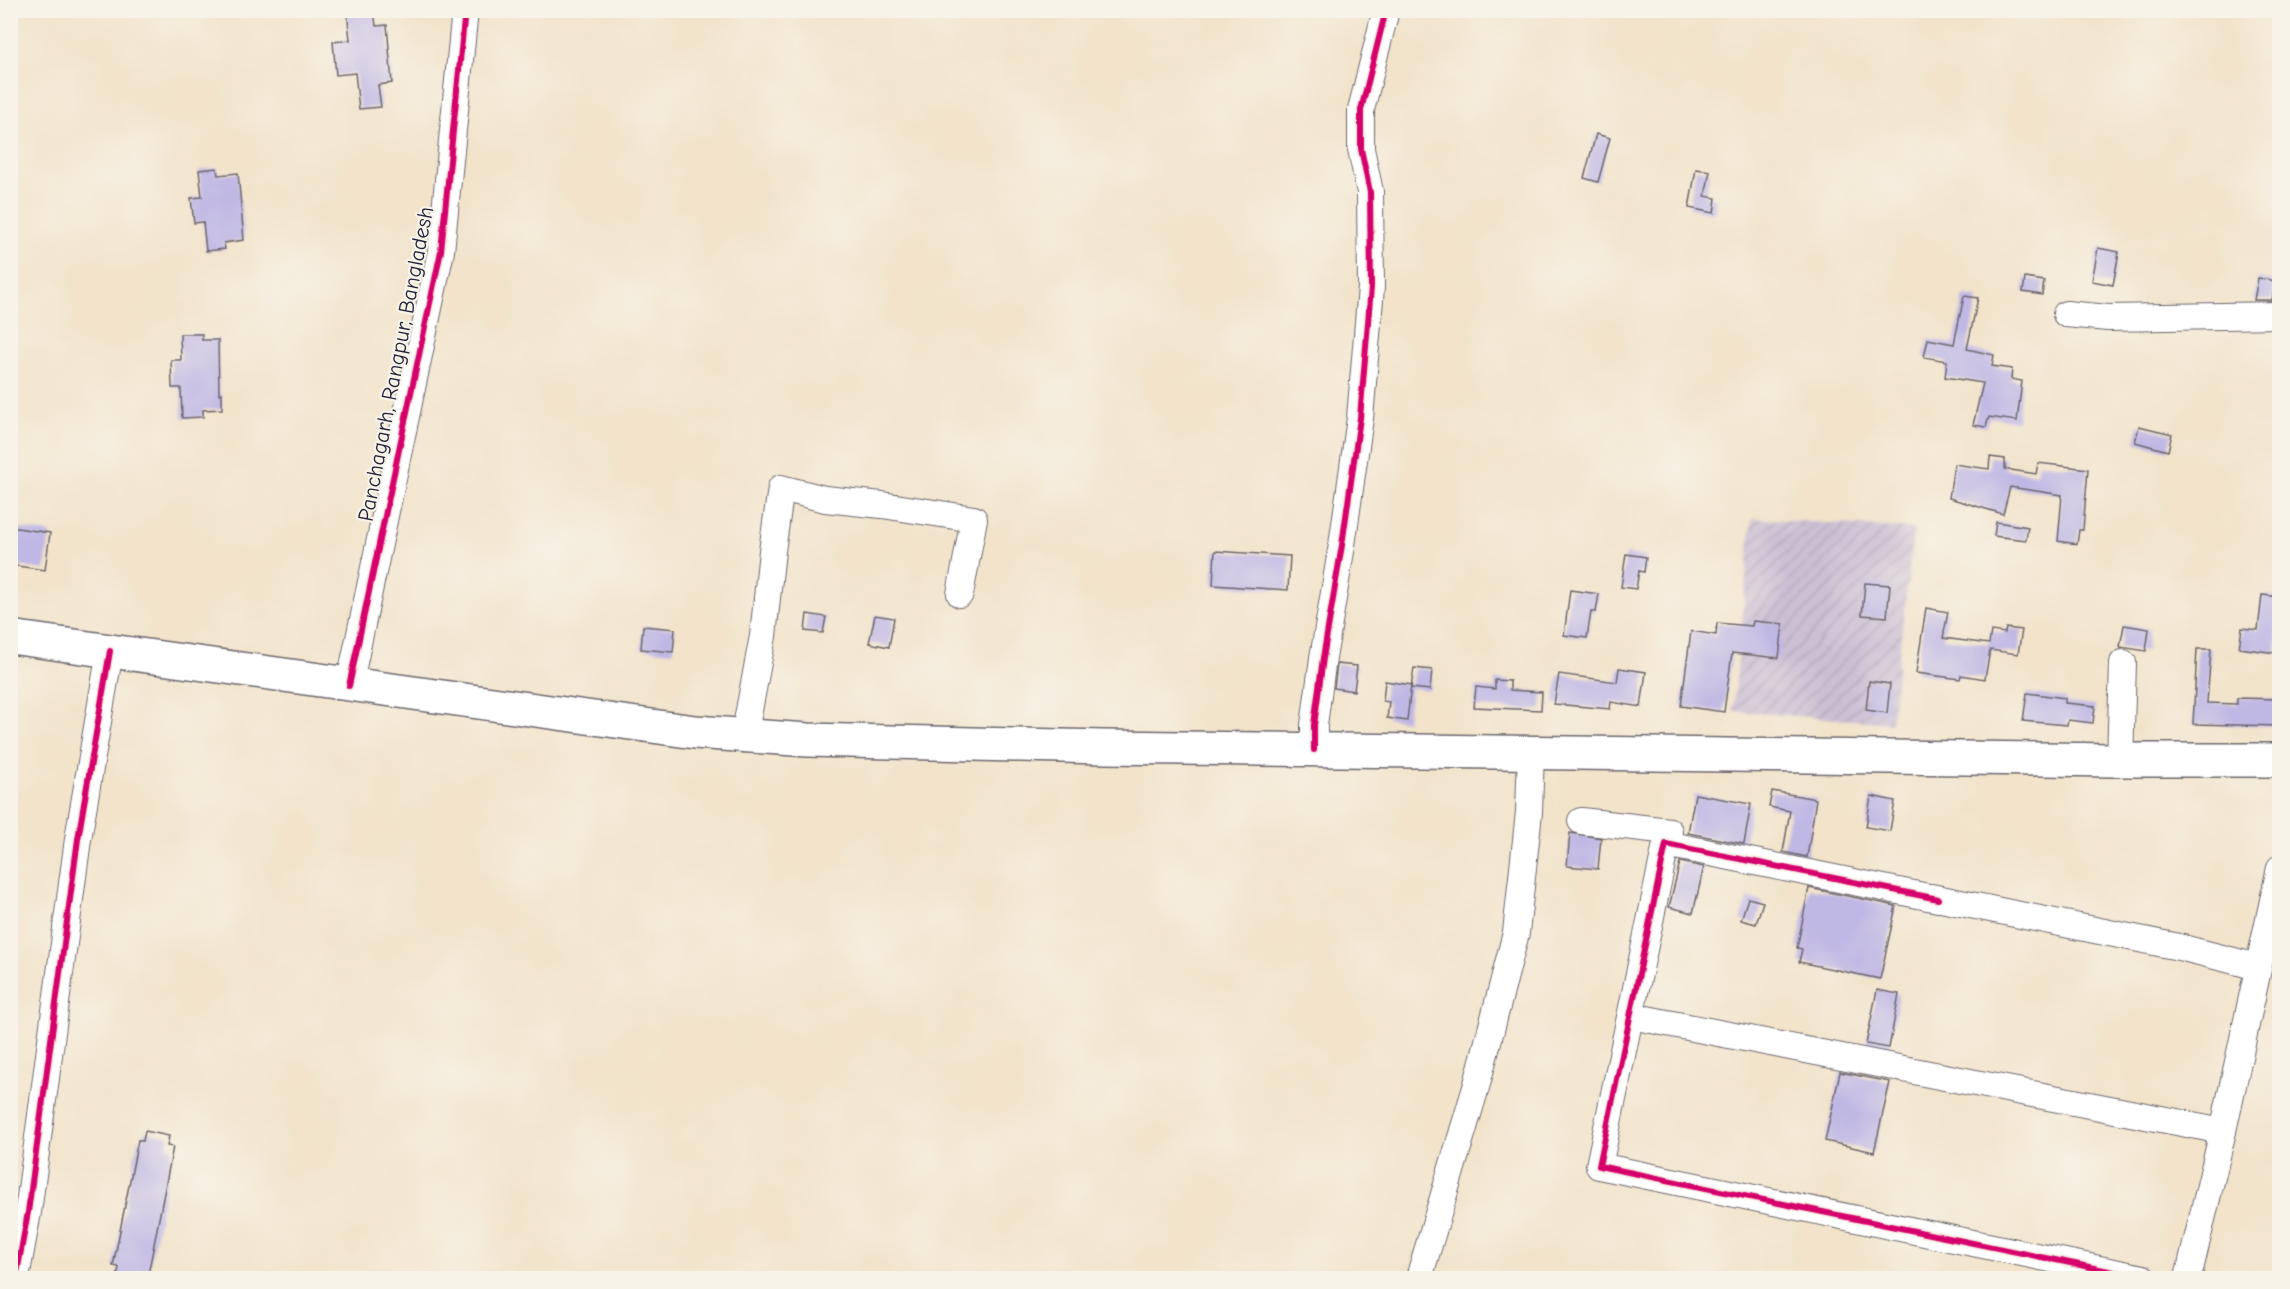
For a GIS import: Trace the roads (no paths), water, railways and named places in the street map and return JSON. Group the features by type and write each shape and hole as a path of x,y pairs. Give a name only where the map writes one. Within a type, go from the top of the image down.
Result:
{"highway":[{"path":"10,637 350,686 744,737 905,743 1314,750 2280,760"}],"street":[{"name":"Panchagarh, Rangpur, Bangladesh","path":"350,686 441,251 465,10"},
{"path":"1314,750 1314,724 1323,658 1360,417 1371,288 1370,192 1361,148 1361,110 1386,10"},
{"path":"2066,314 2142,318 2280,315"},
{"path":"744,737 763,636 781,488 825,499 974,519 960,594"},
{"path":"16,1278 28,1212 78,839 110,651"},
{"path":"2120,760 2123,663"},
{"path":"1419,1278 1477,1084 1516,933 1529,812 1531,752"},
{"path":"1581,821 1669,831 1599,1167 2143,1278"},
{"path":"1666,844 2179,947 2258,967"},
{"path":"2188,1278 2223,1131 2280,868"},
{"path":"1631,1016 2223,1131"}]}
